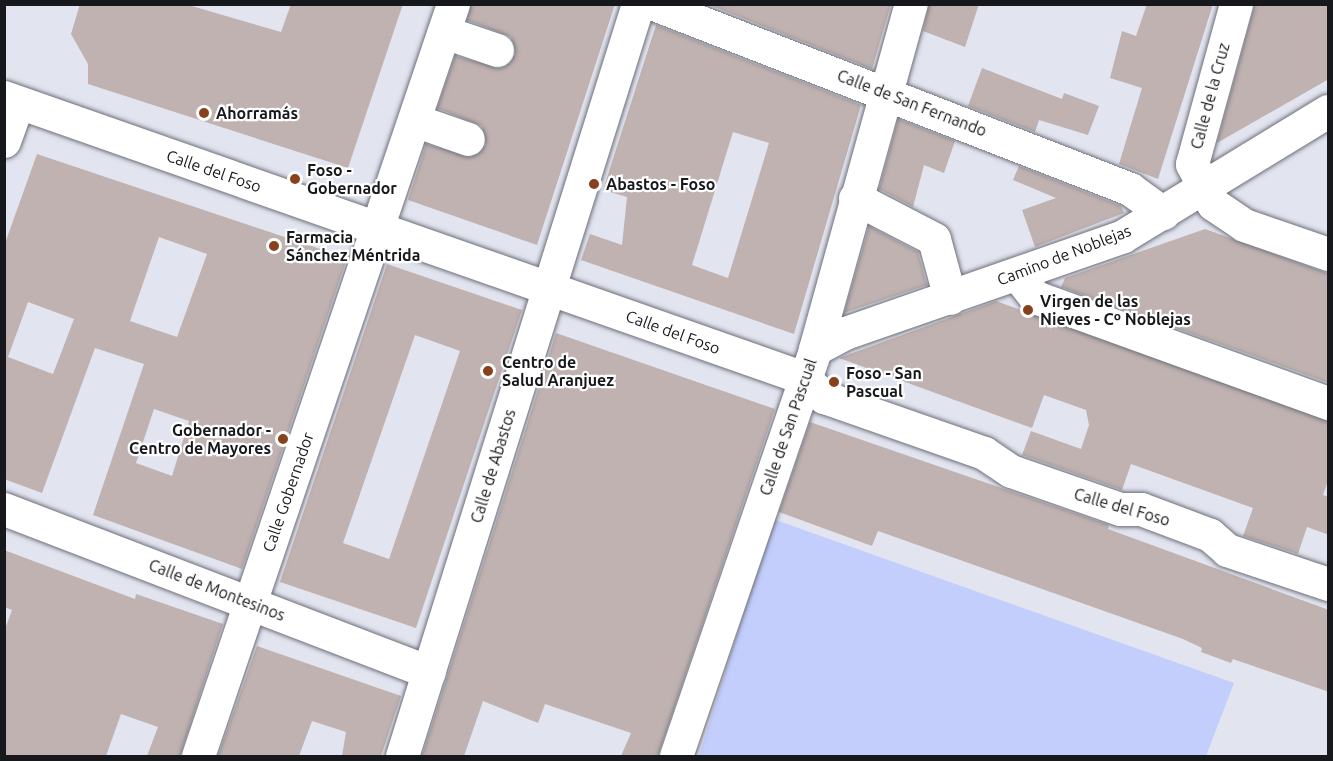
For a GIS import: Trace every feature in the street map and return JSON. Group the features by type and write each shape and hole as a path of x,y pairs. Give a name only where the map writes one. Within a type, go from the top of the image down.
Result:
{"street":[{"name":"Calle de Abastos","path":"402,756 638,4"},
{"name":"Calle de San Fernando","path":"654,4 1130,189 1163,213"},
{"name":"Calle de San Pascual","path":"676,756 809,364 884,92 911,4"},
{"name":"Calle de la Cruz","path":"1204,186 1192,164 1236,4"},
{"path":"448,18 497,50"},
{"name":"Calle Gobernador","path":"198,756 448,18"},
{"name":"Calle del Foso","path":"11,99 550,288 809,364 824,397 984,453 1011,471 1120,510 1141,509 1210,535 1227,550 1329,584"},
{"path":"4,141 11,99"},
{"name":"Camino de Noblejas","path":"809,364 845,333 1123,236 1329,111"},
{"path":"414,120 468,138"},
{"path":"1204,186 1213,204 1244,225 1329,254"},
{"path":"855,198 934,239 950,298"},
{"path":"1017,274 1035,297 1329,403"},
{"name":"Calle de Montesinos","path":"4,509 429,672"}],"shaded area":[{"path":"773,519 1234,683 1206,756 699,756"}],"building":[{"path":"80,4 185,4 281,32 291,4 403,4 348,168 88,84 88,64 71,34"},
{"path":"471,4 615,4 537,245 408,200 426,144 471,157 486,145 482,126 437,108 455,56 500,68 515,55 511,37 467,20"},
{"path":"707,4 891,4 872,69"},
{"path":"929,4 979,4 965,47 923,31"},
{"path":"1147,4 1213,4 1158,179 1119,164 1142,88 1110,78 1122,31 1136,36"},
{"path":"1255,4 1329,4 1329,79 1217,143"},
{"path":"656,25 861,105 794,334 581,260 590,234 622,245 627,197 603,190","holes":["733,132 769,143 728,278 692,265"]},
{"path":"982,68 1062,99 1064,93 1099,106 1088,135 1039,120 1035,132 968,106"},
{"path":"898,119 955,141 944,173 924,165 913,207 879,189"},
{"path":"37,154 347,258 242,569 93,515 144,364 95,348 42,493 4,479 4,246","holes":["159,237 207,254 177,337 130,321","28,302 74,319 53,374 8,357","154,409 189,421 172,476 136,463"]},
{"path":"1019,166 1121,206 1124,213 1035,247 1022,210 1056,198 1013,180"},
{"path":"869,226 918,252 927,285 844,313"},
{"path":"1205,229 1329,274 1329,383 1061,287 1065,278"},
{"path":"387,264 522,310 416,628 280,582","holes":["415,335 460,351 389,559 343,543"]},
{"path":"996,301 1329,421 1329,478 1323,495 1329,497 1329,535 1307,527 1298,554 1243,536 1253,508 1131,464 1122,490 1022,455 1031,431 1081,449 1089,425 1086,410 1044,395 1032,428 839,358"},
{"path":"556,333 775,409 658,756 621,756 631,733 545,704 538,723 483,701 464,756 422,756"},
{"path":"810,422 1109,525 1108,529 1329,610 1329,692 1233,659 1231,663 1201,652 1202,648 1183,639 878,531 872,546 779,512"},
{"path":"4,550 135,599 136,594 223,624 180,756 147,756 158,727 121,714 106,756 4,756 4,632 12,610 4,607"},
{"path":"257,646 401,696 381,756 342,756 346,732 312,721 299,756 218,756"}],"place":[{"name":"Ahorramás","path":"204,113"},
{"name":"Foso - Gobernador","path":"295,179"},
{"name":"Abastos - Foso","path":"594,184"},
{"name":"Farmacia Sánchez Méntrida","path":"274,246"},
{"name":"Virgen de las Nieves - Cº Noblejas","path":"1028,310"},
{"name":"Centro de Salud Aranjuez","path":"488,371"},
{"name":"Foso - San Pascual","path":"834,382"},
{"name":"Gobernador - Centro de Mayores","path":"283,439"}]}
